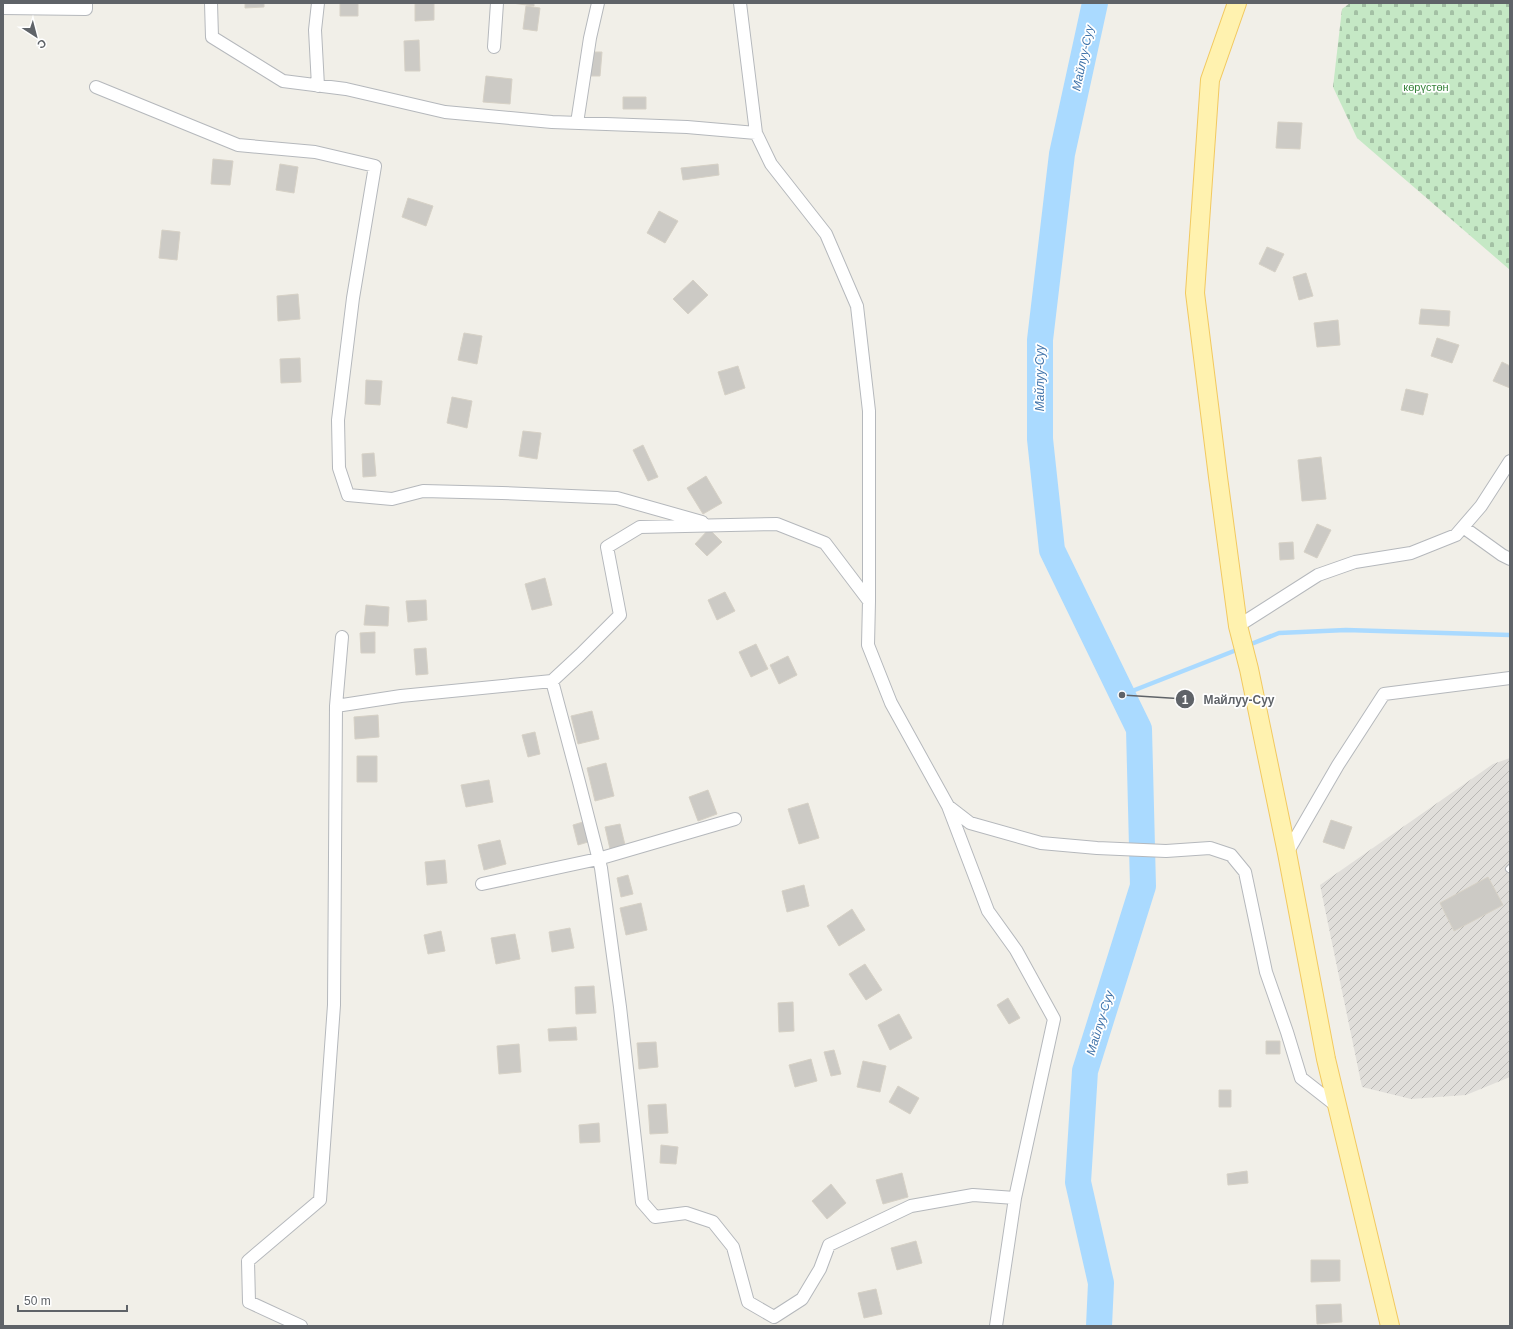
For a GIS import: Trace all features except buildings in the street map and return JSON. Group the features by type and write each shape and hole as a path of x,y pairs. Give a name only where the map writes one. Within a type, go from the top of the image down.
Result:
{"main road":[{"path":"1237,3 1210,80 1194,293 1240,631 1287,853 1326,1059 1339,1107 1390,1326"}],"street":[{"path":"8,6 86,9 86,3"},
{"path":"211,3 212,37 283,81 346,89 445,112 552,122 687,127 756,133"},
{"path":"318,3 315,30 318,86"},
{"path":"494,47 497,3"},
{"path":"577,123 590,38 598,3"},
{"path":"740,3 756,133 770,164 826,234 857,306 869,411 868,645 891,703 948,806 988,910 1016,950 1054,1019 1015,1198 996,1326"},
{"path":"96,87 238,145 315,152 376,166 353,298 338,420 339,468 348,495 392,499 423,491 617,498 712,525"},
{"path":"1240,631 1318,575 1355,562 1411,553 1456,535 1481,506 1510,460"},
{"path":"336,706 401,696 552,681 580,656 620,615 607,546 640,527 777,524 825,543 869,601"},
{"path":"1463,527 1510,559"},
{"path":"301,1326 276,1320 249,1302 248,1261 320,1200 334,1005 336,706 342,637"},
{"path":"1287,853 1338,765 1384,694 1508,679"},
{"path":"552,681 598,859 620,1007 642,1202 655,1217 686,1213 713,1222 733,1247 748,1302 774,1317 802,1299 820,1269 829,1245 911,1206 973,1195 1015,1198"},
{"path":"948,806 970,823 1041,843 1097,848 1166,851 1210,848 1231,855 1246,872 1266,972 1287,1032 1300,1078 1339,1107"},
{"path":"482,884 598,859 735,819"}],"shaded area":[{"path":"1510,758 1510,1077 1466,1095 1411,1099 1362,1087 1320,885 1493,764"}],"green space":[{"name":"көрүстөн","path":"1350,3 1510,3 1510,270 1357,138 1333,87 1342,9"}],"waterway":[{"name":"Майлуу-Суу","path":"1095,3 1062,154 1040,340 1040,439 1052,550 1139,729 1143,886 1085,1071 1078,1182 1101,1283 1099,1326"},
{"path":"1246,646 1279,633 1346,630 1510,635"},
{"path":"1122,695 1239,649"}],"place":[{"name":"Майлуу-Суу","path":"1122,695"}]}
